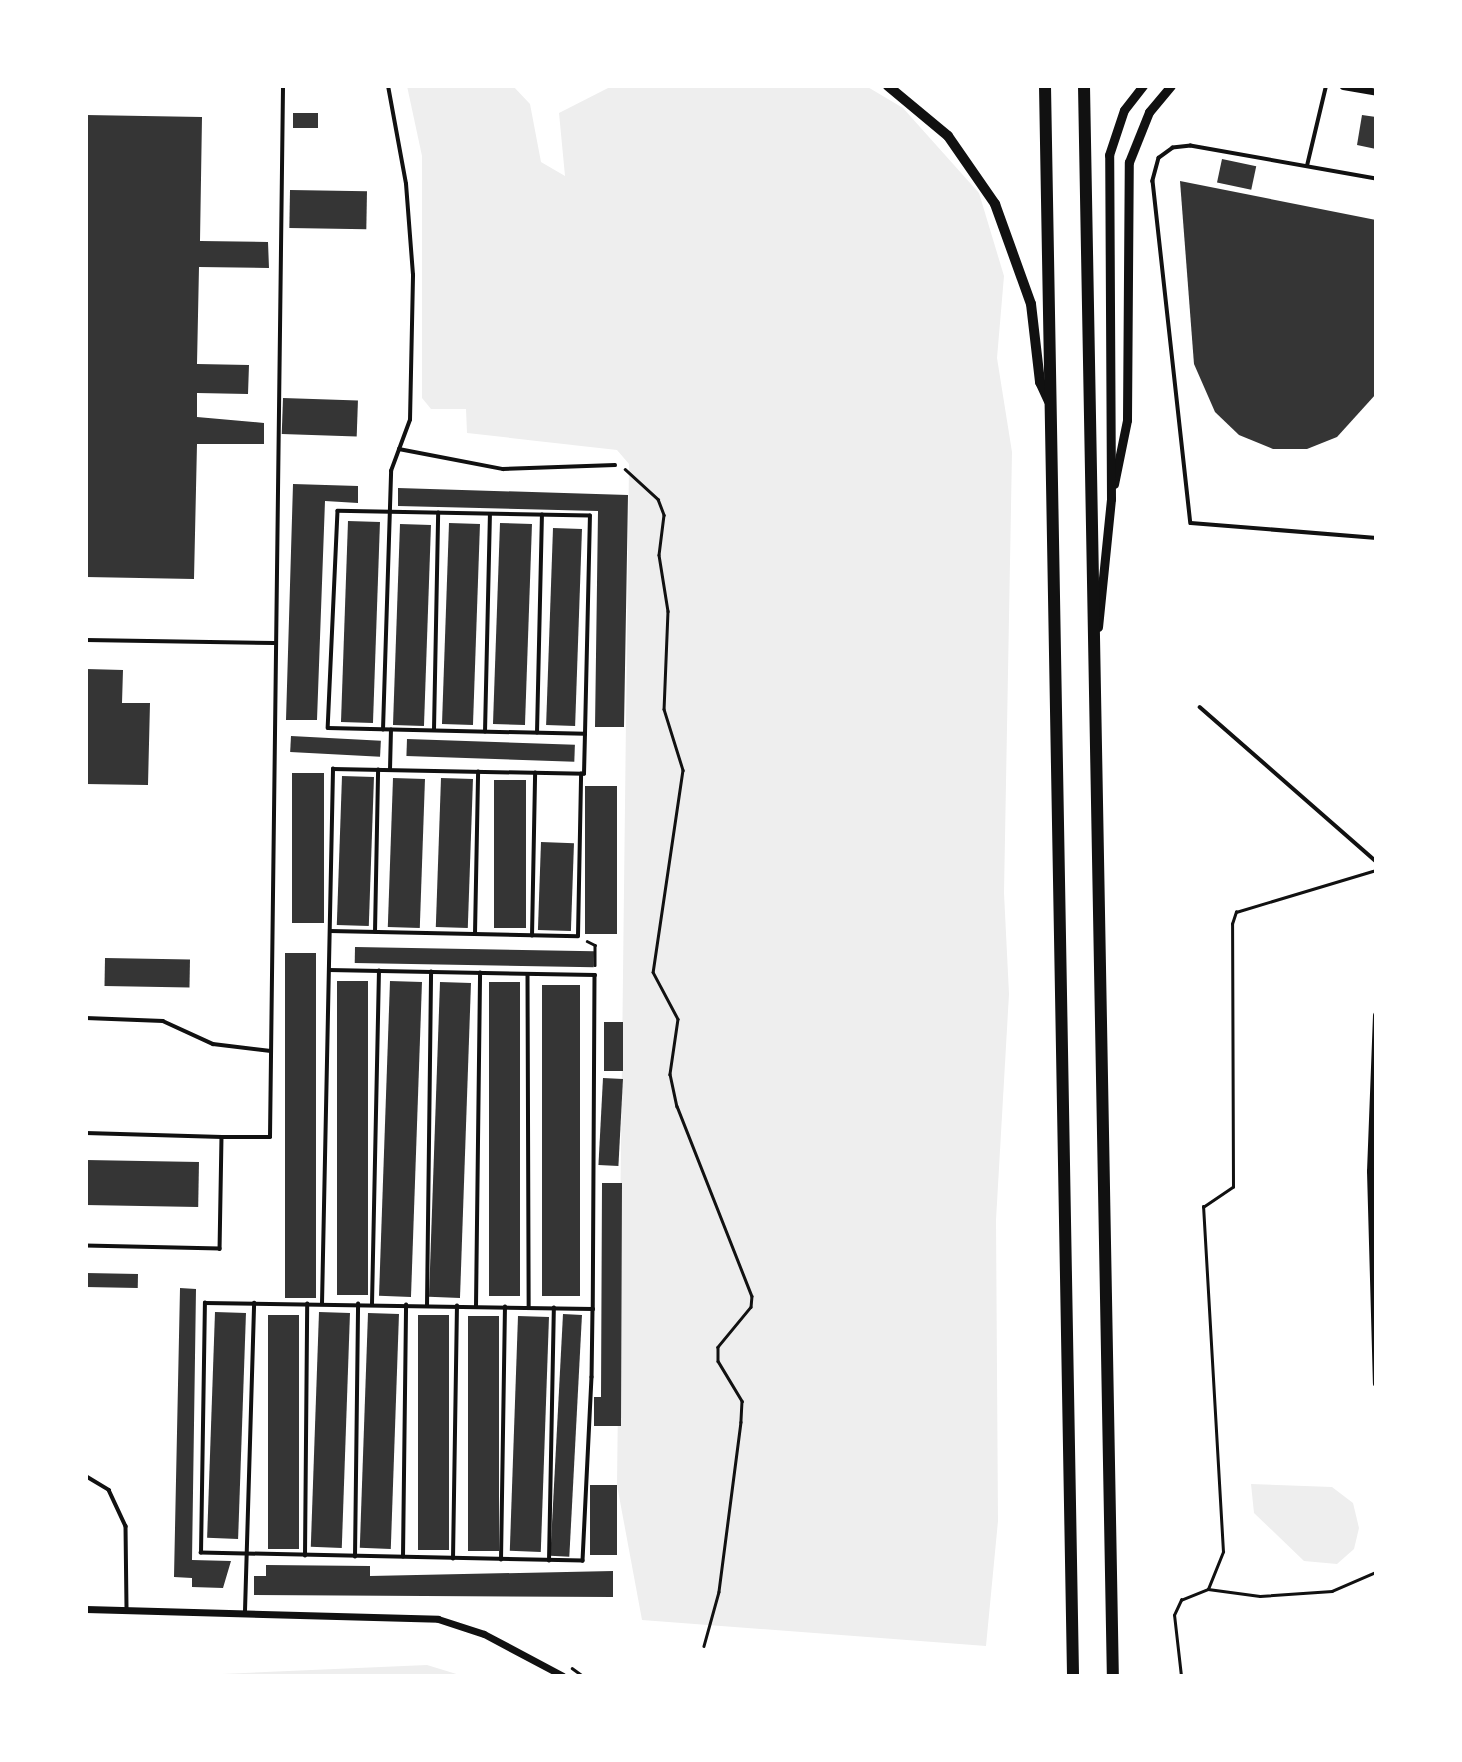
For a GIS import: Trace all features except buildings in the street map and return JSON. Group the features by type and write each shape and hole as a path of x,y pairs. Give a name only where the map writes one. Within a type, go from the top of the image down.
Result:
{"highway":[{"path":"1042,86 1053,410 1073,1676"},
{"path":"1084,86 1113,1676"}],"main road":[{"path":"888,86 948,136 995,204 1031,304 1040,382 1053,410"}],"street":[{"path":"1111,499 1110,155 1124,110 1143,86"},
{"path":"1096,642 1111,499 1127,420 1129,162 1150,112 1171,86"},
{"path":"1343,86 1376,92"},
{"path":"1376,1015 1370,1171 1376,1383"},
{"path":"86,1609 246,1611 438,1619 484,1634 563,1676"}],"lane":[{"path":"86,1133 270,1137 274,643 283,86"},
{"path":"383,730 389,512 399,449 410,419 413,275 406,184 388,86"},
{"path":"1307,166 1326,86"},
{"path":"1376,179 1191,146 1173,148 1159,158 1153,181 1156,240 1191,523 1376,538"},
{"path":"399,449 503,469 615,465"},
{"path":"330,931 578,936 581,774 585,734 590,516 338,511 328,728 585,734"},
{"path":"433,730 438,513"},
{"path":"485,732 490,514"},
{"path":"537,733 542,515"},
{"path":"86,640 274,643"},
{"path":"1200,707 1376,861"},
{"path":"390,770 391,730"},
{"path":"322,1304 333,769 581,774"},
{"path":"375,932 378,770"},
{"path":"475,934 478,772"},
{"path":"532,936 535,773"},
{"path":"329,970 595,975 593,1309 583,1561 201,1553 205,1303 593,1309"},
{"path":"372,1304 379,971"},
{"path":"427,1306 431,972"},
{"path":"476,1306 480,973"},
{"path":"527,974 528,1307"},
{"path":"86,1018 163,1021 213,1044 271,1051"},
{"path":"86,1246 220,1249 222,1137"},
{"path":"246,1611 252,1555 254,1303"},
{"path":"305,1556 307,1304"},
{"path":"355,1557 358,1304"},
{"path":"403,1558 406,1305"},
{"path":"453,1559 457,1306"},
{"path":"502,1560 505,1307"},
{"path":"549,1560 554,1308"},
{"path":"86,1476 109,1490 126,1526 127,1609"}],"path":[{"path":"615,465 658,499 664,515 659,555 668,611 664,709 683,770 683,796 653,972 678,1018 670,1074 677,1107 752,1296 751,1307 718,1347 718,1361 742,1401 719,1592 704,1646"},
{"path":"1208,1588 1223,1552 1203,1207 1233,1187 1232,924 1236,912 1376,870"},
{"path":"578,936 595,945 595,975"},
{"path":"1181,1676 1174,1615 1181,1600 1208,1588 1260,1596 1332,1591 1376,1572"}],"shaded area":[{"path":"407,86 513,86 530,104 541,162 565,176 559,113 612,86 866,86 903,108 979,193 1004,276 997,358 1012,452 1004,893 1009,994 996,1220 998,1521 986,1646 642,1620 617,1485 629,464 617,450 467,433 466,409 431,409 422,398 422,156"},
{"path":"1251,1484 1332,1487 1353,1503 1359,1528 1354,1549 1337,1564 1304,1561 1254,1513"},
{"path":"427,1665 463,1676 177,1676"}]}
